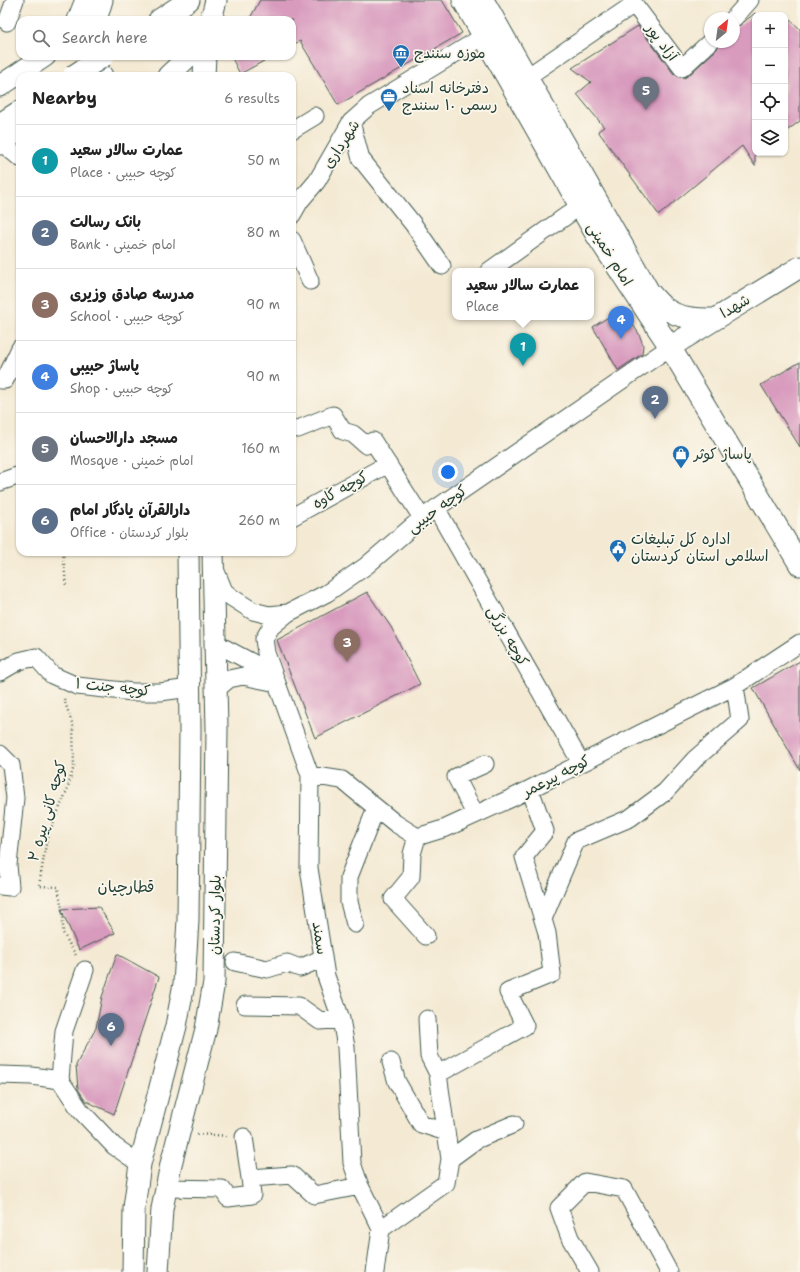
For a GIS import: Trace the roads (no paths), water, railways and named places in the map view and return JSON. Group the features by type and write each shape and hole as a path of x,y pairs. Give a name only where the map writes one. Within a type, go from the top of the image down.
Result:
{"main road":[{"path":"80,16 86,0"},
{"path":"97,16 102,0"},
{"path":"165,16 189,0"},
{"name":"امام خمینی","path":"463,0 597,236 670,346 800,565"},
{"name":"امام خمینی","path":"483,0 649,292 665,308 675,314 696,319 714,319"},
{"path":"19,72 38,60"},
{"path":"94,60 95,65 99,72"},
{"path":"79,72 98,60"},
{"path":"172,72 185,60"},
{"path":"204,72 205,60"},
{"path":"4,81 16,74"},
{"path":"1,137 16,116"},
{"path":"1,137 16,131"},
{"name":"شهدا","path":"670,346 800,267"},
{"name":"بلوار کردستان","path":"133,1272 134,1208 140,1164 176,1026 184,984 188,920 190,688 188,556"},
{"name":"بلوار کردستان","path":"158,1272 162,1209 171,1164 206,1029 214,982 217,689 214,643 213,558"}],"street":[{"path":"7,22 16,0"},
{"path":"739,12 750,0"},
{"path":"527,77 632,2"},
{"name":"آزاد پور","path":"632,2 682,68 704,48"},
{"name":"شهرداری","path":"296,208 300,201 318,181 351,122 369,106 484,36"},
{"path":"296,128 315,116"},
{"path":"351,122 361,159 414,224 442,266"},
{"path":"1,137 16,154"},
{"path":"493,268 580,206"},
{"path":"296,249 310,281"},
{"name":"کوچه حبیبی","path":"213,558 224,591 231,597 252,611 269,616 288,613 327,593 366,566 429,513 670,346"},
{"path":"0,380 5,380 16,357"},
{"name":"کوچه بزرگی","path":"298,429 333,415 343,431 353,434 366,445 373,441 388,464 429,513 581,763"},
{"name":"کوچه کاوه","path":"296,515 388,464"},
{"path":"0,482 16,476"},
{"name":"سمند","path":"288,613 271,627 264,638 266,653 310,775 309,868 326,976 341,1019 346,1047 352,1163 360,1186 381,1229"},
{"path":"214,643 253,663 262,672 278,683"},
{"name":"کوچه پیرعمر","path":"417,837 446,828 530,790 735,686 800,643"},
{"name":"کوچه جنت ۱","path":"0,672 18,661 36,657 52,675 77,686 126,691 160,692 190,688"},
{"path":"217,689 229,679 243,676 278,683"},
{"path":"543,919 576,841 630,818 665,792 695,759 740,720 735,686"},
{"path":"0,754 11,765 15,798 5,886"},
{"path":"475,814 456,777 485,764"},
{"path":"310,775 342,780 395,823 417,837 412,854 410,877 394,899 426,936"},
{"path":"438,1074 525,1026 508,992 552,974 547,933 524,857 545,831 530,790"},
{"path":"355,924 349,902 349,877 376,808"},
{"path":"235,962 267,969 287,962 300,968 324,958"},
{"path":"85,970 64,1030 60,1080 80,1110 114,1146 140,1164"},
{"path":"245,1005 299,1006 320,1021 341,1019"},
{"path":"375,1272 381,1229 446,1183 450,1159 438,1074 429,1056 427,1019"},
{"path":"391,1062 398,1082 421,1124 446,1132"},
{"path":"0,1075 32,1076 60,1080"},
{"path":"450,1159 476,1140 514,1124"},
{"path":"167,1188 222,1189 228,1198 252,1195 244,1137"},
{"path":"250,1178 292,1175 314,1195 360,1186"},
{"path":"590,1272 570,1238 559,1208 585,1182 624,1189 669,1272"}],"place":[{"name":"موزه سنندج","path":"401,68"},
{"name":"مسجد دارالاحسان","path":"646,110"},
{"name":"دفترخانه اسناد رسمی ۱۰ سنندج","path":"389,112"},
{"name":"پاساژ حبیبی","path":"621,339"},
{"name":"عمارت سالار سعید","path":"523,366"},
{"name":"بانک رسالت","path":"655,419"},
{"name":"پاساژ کوثر","path":"681,469"},
{"name":"اداره کل تبلیغات اسلامی استان کردستان","path":"618,563"},
{"name":"مدرسه صادق وزیری","path":"347,662"},
{"name":"دارالقرآن یادگار امام","path":"111,1046"}],"district":[{"name":"قطارچیان","path":"126,886"}]}
